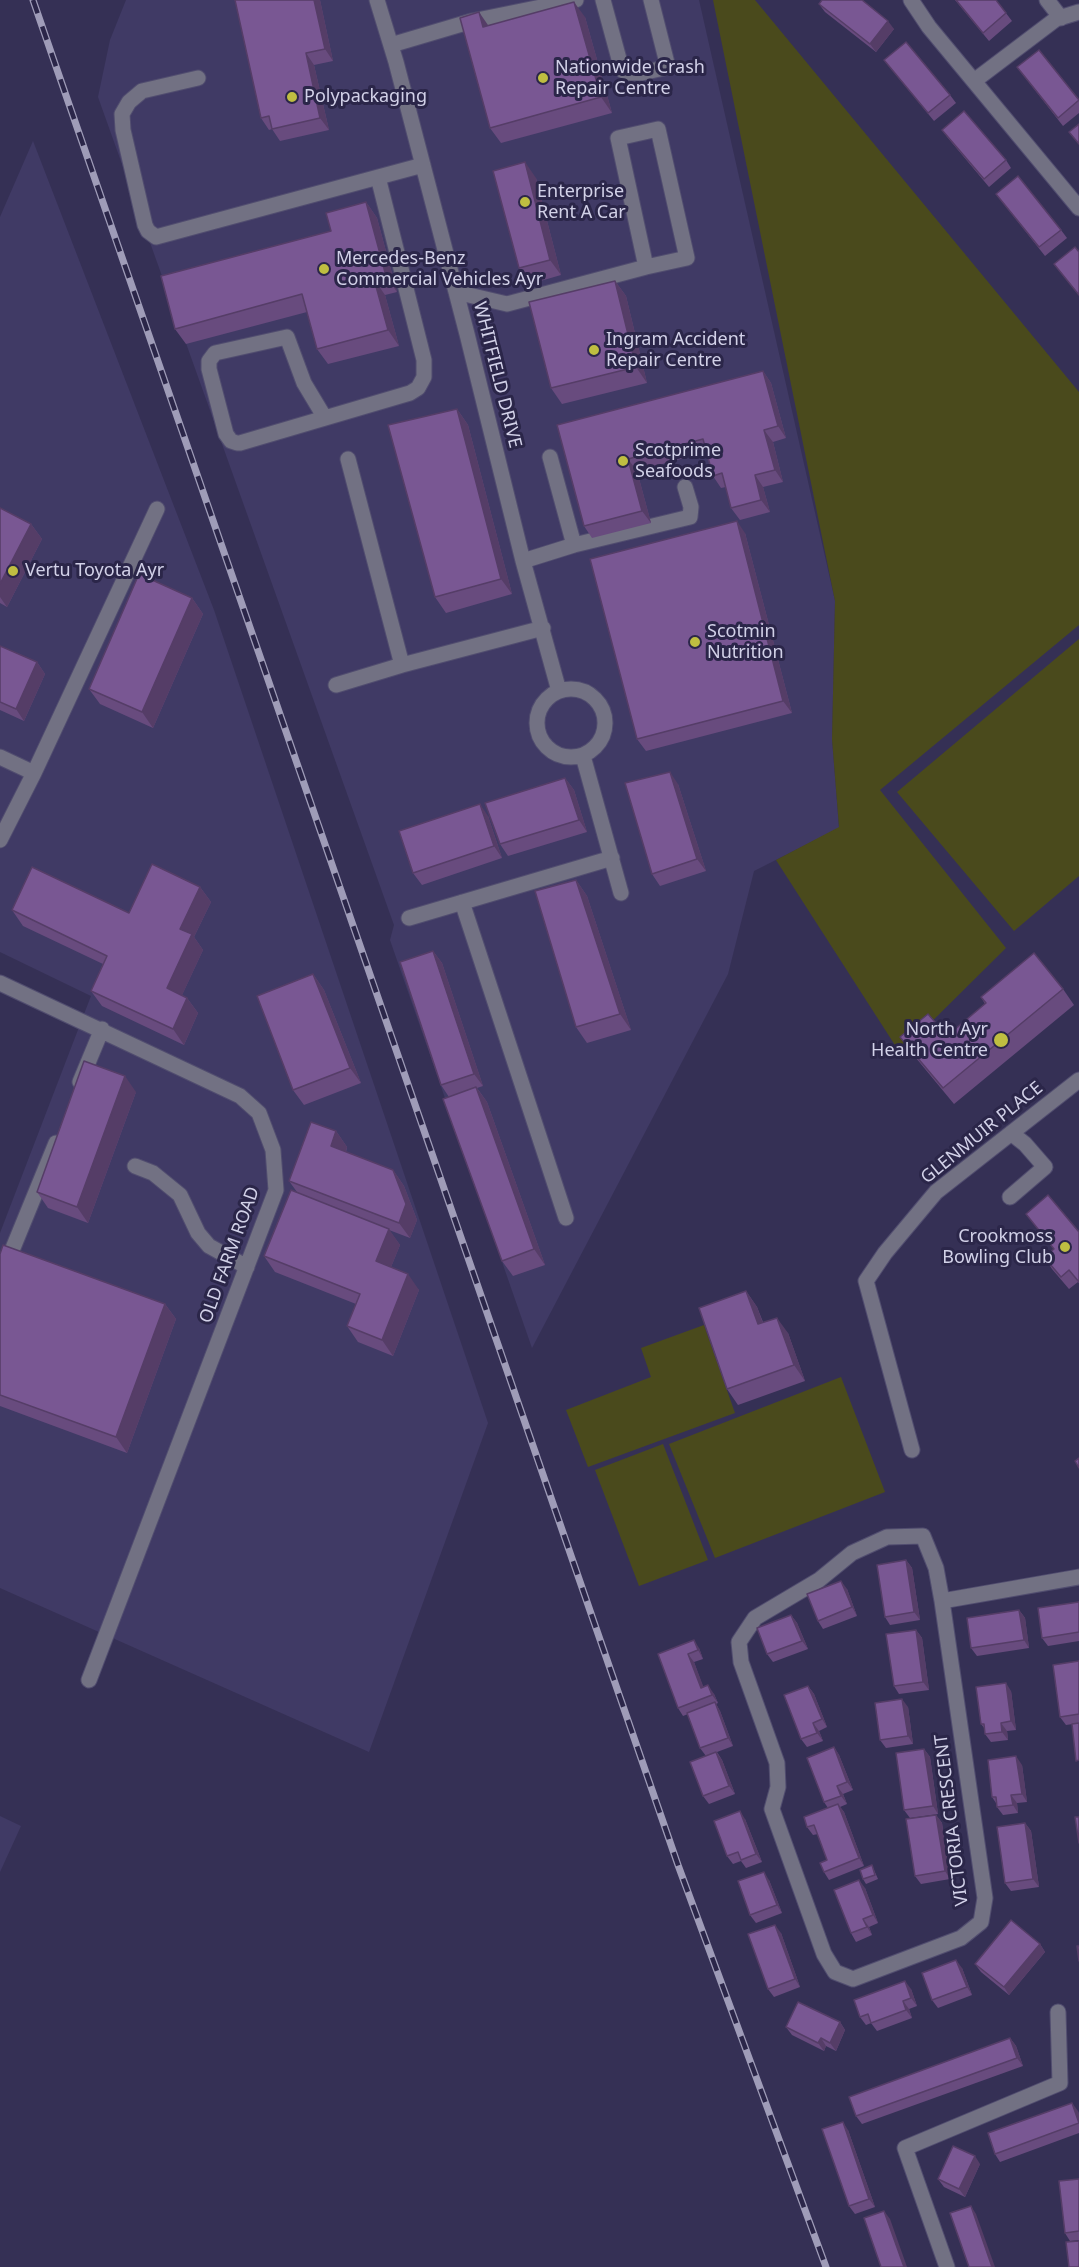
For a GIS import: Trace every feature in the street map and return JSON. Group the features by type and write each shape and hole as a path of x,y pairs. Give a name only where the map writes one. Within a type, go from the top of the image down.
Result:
{"street":[{"name":"WHITFIELD DRIVE","path":"377,0 423,165 559,691"},
{"path":"391,45 472,21 576,0"},
{"path":"603,0 622,70 628,74 668,66 651,0"},
{"path":"911,0 929,27 1079,208"},
{"path":"1047,0 1061,18"},
{"path":"974,81 1061,18 1079,12"},
{"path":"198,78 142,91 129,102 122,114 123,130 145,225 152,235 162,237 423,165"},
{"path":"456,292 507,304 687,258 658,129 618,138 646,267"},
{"path":"325,418 304,383 287,337 215,353 209,361 209,369 226,434 233,443 240,443 325,418 410,393 418,388 424,377 423,360 378,177"},
{"path":"550,457 573,545"},
{"path":"348,459 402,665"},
{"path":"524,561 573,545 690,517 691,507 685,487"},
{"path":"0,840 34,773 157,509"},
{"path":"336,685 543,628"},
{"path":"572,689 584,691 594,698 604,714 606,726 603,737 596,747 583,756 569,758 554,752 545,745 539,734 538,716 543,704 559,691 572,689"},
{"path":"583,756 621,893"},
{"path":"0,757 34,773"},
{"path":"409,918 612,858"},
{"path":"462,902 566,1218"},
{"name":"OLD FARM ROAD","path":"1,986 102,1029 240,1096 259,1113 273,1150 276,1190 89,1680"},
{"path":"75,1095 102,1029"},
{"name":"GLENMUIR PLACE","path":"912,1450 866,1281 885,1252 936,1192 1079,1080"},
{"path":"13,1248 62,1128"},
{"path":"1010,1197 1045,1167 1025,1144 1011,1133"},
{"path":"135,1166 153,1173 180,1195 198,1233 209,1246 247,1267"},
{"name":"VICTORIA CRESCENT","path":"923,1536 936,1568 942,1601 985,1898 981,1923 961,1938 853,1979 835,1972 824,1954 772,1809 778,1787 777,1763 741,1662 739,1642 755,1618 819,1580 852,1553 887,1537 923,1536"},
{"path":"942,1601 1079,1577"},
{"path":"947,2267 905,2148 1060,2083 1058,2012"}],"shaded area":[{"path":"126,0 699,0 835,601 832,739 839,828 754,871 728,974 532,1348 390,940 394,925 98,97 110,40"},
{"path":"713,0 755,0 1079,392 1079,625 880,790 1006,948 900,1053 776,860 839,827 832,739 835,601"},
{"path":"33,141 214,610 488,1423 369,1752 0,1588 0,1233 91,996 0,952 0,217"},
{"path":"1079,639 1079,876 1014,931 897,792"},
{"path":"704,1325 735,1413 588,1467 566,1410 651,1377 641,1348"},
{"path":"841,1377 885,1492 715,1558 669,1444"},
{"path":"663,1444 708,1560 639,1586 595,1470"},
{"path":"0,1816 21,1826 0,1872"}],"building":[{"name":"Polypackaging","path":"235,0 314,0 325,49 306,53 320,118 272,129 269,116 261,118"},
{"path":"822,0 862,0 888,21 870,44 819,4"},
{"path":"956,0 996,0 1006,13 983,33"},
{"name":"Nationwide Crash Repair Centre","path":"574,2 601,97 490,128 460,18 479,12 483,27"},
{"path":"906,42 950,95 928,113 884,60"},
{"path":"1039,50 1079,100 1058,118 1017,67"},
{"path":"964,111 1006,160 984,179 942,130"},
{"path":"1079,124 1079,144 1069,132"},
{"path":"525,162 550,260 519,268 493,171"},
{"path":"1018,176 1061,230 1039,247 996,194"},
{"name":"Mercedes-Benz Commercial Vehicles Ayr","path":"366,202 386,276 374,279 388,330 317,349 302,294 175,329 161,276 331,231 326,213"},
{"path":"1075,247 1079,252 1079,295 1054,264"},
{"name":"Ingram Accident Repair Centre","path":"615,281 636,367 551,388 529,302"},
{"name":"Scotprime Seafoods","path":"763,371 778,426 764,430 775,470 755,475 761,500 731,508 722,473 713,476 703,439 628,459 642,511 584,526 557,425"},
{"path":"457,409 501,579 435,597 388,425"},
{"path":"0,508 31,524 0,584"},
{"name":"Scotmin Nutrition","path":"737,521 783,701 637,739 590,559"},
{"path":"139,574 192,598 142,712 89,689"},
{"path":"0,646 37,662 16,709 0,702"},
{"path":"670,772 697,859 652,874 625,783"},
{"path":"565,778 579,820 500,844 485,803"},
{"path":"480,804 494,846 413,873 399,831"},
{"path":"152,864 200,887 180,929 192,934 167,988 187,998 173,1029 91,991 107,956 12,910 32,867 129,913"},
{"path":"576,880 620,1014 576,1027 535,891"},
{"path":"433,951 474,1074 441,1085 400,962"},
{"path":"1034,953 1063,989 943,1088 900,1037 928,1014 947,1036 986,1003 981,997"},
{"path":"313,974 350,1068 293,1090 257,996"},
{"path":"84,1061 125,1076 77,1207 37,1192"},
{"path":"476,1087 534,1249 502,1261 443,1099"},
{"path":"311,1122 336,1131 331,1146 393,1170 406,1204 399,1223 289,1181"},
{"path":"291,1190 389,1229 376,1261 408,1274 382,1340 347,1326 360,1294 264,1256"},
{"name":"Crookmoss Bowling Club","path":"1048,1195 1079,1232 1079,1282 1069,1270 1061,1277 1044,1257 1054,1249 1026,1214"},
{"path":"3,1245 165,1304 116,1437 0,1395 0,1254"},
{"path":"746,1291 758,1324 777,1318 794,1365 727,1389 699,1308"},
{"path":"906,1560 914,1612 885,1617 877,1565"},
{"path":"841,1581 852,1607 818,1621 807,1594"},
{"path":"1079,1602 1079,1632 1042,1638 1038,1608"},
{"path":"1019,1610 1024,1640 971,1648 967,1618"},
{"path":"791,1615 802,1641 767,1654 757,1628"},
{"path":"916,1630 923,1682 894,1686 886,1634"},
{"path":"694,1640 698,1650 688,1654 701,1688 708,1685 712,1695 678,1708 658,1654"},
{"path":"1079,1661 1079,1714 1060,1717 1053,1665"},
{"path":"1006,1683 1011,1721 1001,1723 1002,1732 985,1734 984,1724 981,1724 976,1687"},
{"path":"808,1686 822,1719 813,1723 817,1733 801,1739 784,1695"},
{"path":"902,1699 908,1736 880,1740 875,1703"},
{"path":"715,1702 728,1738 700,1748 687,1713"},
{"path":"1079,1723 1079,1760 1076,1761 1072,1724"},
{"path":"834,1747 847,1782 837,1786 841,1796 824,1802 807,1758"},
{"path":"924,1749 933,1806 904,1810 896,1753"},
{"path":"716,1752 729,1786 703,1796 690,1762"},
{"path":"1016,1756 1022,1794 1011,1795 1013,1805 997,1807 996,1797 992,1797 988,1760"},
{"path":"838,1804 859,1858 824,1872 820,1863 827,1860 814,1825 807,1827 804,1817"},
{"path":"740,1811 756,1854 741,1860 738,1852 727,1856 714,1821"},
{"path":"936,1815 945,1871 915,1876 906,1819"},
{"path":"1075,1817 1079,1817 1079,1843"},
{"path":"1025,1823 1033,1879 1005,1883 997,1827"},
{"path":"872,1865 875,1875 863,1879 860,1870"},
{"path":"764,1872 777,1905 750,1915 738,1881"},
{"path":"859,1880 873,1915 863,1919 867,1927 851,1933 834,1890"},
{"path":"1011,1920 1040,1944 1004,1987 975,1964"},
{"path":"775,1925 795,1979 768,1989 748,1934"},
{"path":"956,1960 967,1987 932,2000 922,1973"},
{"path":"905,1981 911,1998 903,2001 906,2010 871,2023 868,2014 860,2017 854,2000"},
{"path":"798,2002 840,2022 830,2043 821,2038 818,2043 786,2027"},
{"path":"1010,2038 1017,2058 856,2116 849,2097"},
{"path":"1072,2103 1079,2123 995,2154 988,2133"},
{"path":"843,2122 869,2199 849,2206 822,2129"},
{"path":"953,2146 975,2156 959,2189 938,2179"},
{"path":"1079,2179 1079,2231 1065,2233 1059,2181"},
{"path":"971,2206 992,2267 969,2267 950,2213"},
{"path":"884,2211 904,2267 881,2267 864,2218"},
{"path":"1079,2241 1079,2267 1069,2267 1066,2242"}],"railway":[{"path":"33,0 678,1865 826,2267"}],"place":[{"name":"Nationwide Crash Repair Centre","path":"543,78"},
{"name":"Polypackaging","path":"292,97"},
{"name":"Enterprise Rent A Car","path":"525,202"},
{"name":"Mercedes-Benz Commercial Vehicles Ayr","path":"324,269"},
{"name":"Ingram Accident Repair Centre","path":"594,350"},
{"name":"Scotprime Seafoods","path":"623,461"},
{"name":"Vertu Toyota Ayr","path":"13,571"},
{"name":"Scotmin Nutrition","path":"695,642"},
{"name":"North Ayr Health Centre","path":"1001,1040"},
{"name":"Crookmoss Bowling Club","path":"1065,1247"}]}
